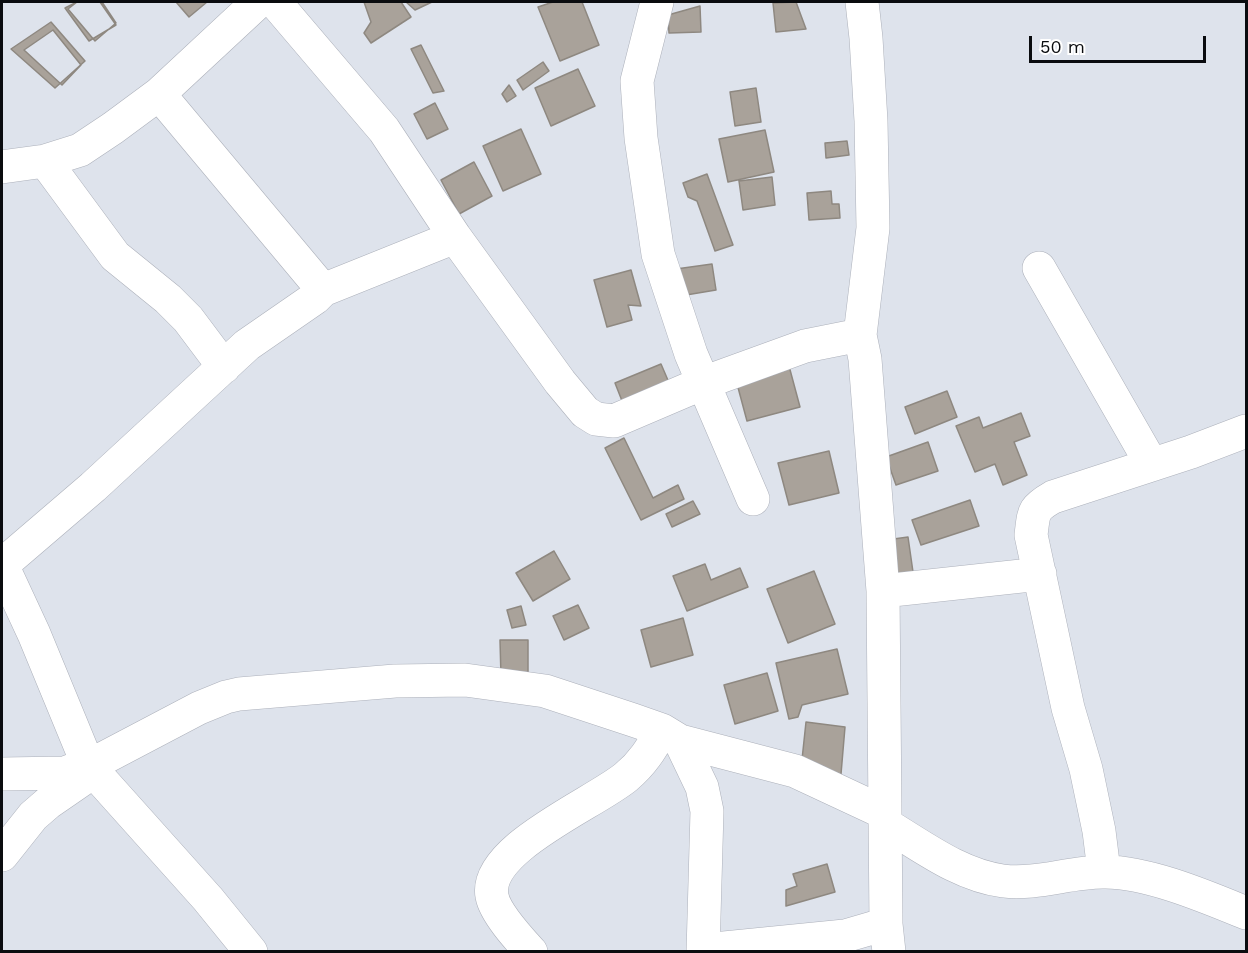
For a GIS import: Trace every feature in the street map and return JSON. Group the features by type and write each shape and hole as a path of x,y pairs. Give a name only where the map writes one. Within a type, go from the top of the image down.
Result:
{"street":[{"path":"2,167 45,161 80,150 159,94 258,2"},
{"path":"274,2 384,130 456,237 577,404 596,419 614,421 703,383 805,346 860,335"},
{"path":"657,2 637,81 640,138 658,254 691,354 753,499"},
{"path":"671,735 702,787 707,811 704,951 845,936 888,938 883,591 865,358 860,335 873,228 871,121 862,2"},
{"path":"159,94 323,290"},
{"path":"45,161 115,256 168,299 188,319 224,367"},
{"path":"251,951 208,899 91,768 2,565 93,487 247,345 323,290 456,237"},
{"path":"1039,268 1152,465"},
{"path":"1104,872 1099,831 1088,779 1068,708 1031,535 1033,515 1039,505 1053,497 1246,431"},
{"path":"883,591 1040,574"},
{"path":"2,855 33,816 91,768 199,708 226,697 395,681 465,680 545,692 671,735 795,771 885,819 947,862 977,874 1002,881 1028,882 1104,872 1138,876 1185,890 1246,913"},
{"path":"531,951 511,931 492,897 493,875 527,839 625,778 671,735"},
{"path":"2,774 65,773 91,768"}],"building":[{"path":"77,2 100,2 116,25 89,41 65,8"},
{"path":"77,2 102,2 116,23 95,41 68,9"},
{"path":"176,2 207,2 189,17"},
{"path":"364,2 401,2 411,17 371,43 364,33 371,22"},
{"path":"406,2 432,2 415,10"},
{"path":"553,2 582,2 599,45 560,61 538,7"},
{"path":"796,2 806,29 776,32 773,3"},
{"path":"700,6 701,32 669,33 668,15"},
{"path":"51,22 85,61 55,88 11,49"},
{"path":"53,30 81,65 62,85 24,50"},
{"path":"421,45 444,91 433,93 411,49"},
{"path":"543,62 549,71 523,90 517,80"},
{"path":"578,69 595,106 551,126 535,88"},
{"path":"509,85 516,96 507,102 502,94"},
{"path":"756,88 761,122 735,126 730,92"},
{"path":"435,103 448,129 427,139 414,114"},
{"path":"521,129 541,174 503,191 483,146"},
{"path":"765,130 774,172 728,182 719,139"},
{"path":"847,141 849,155 826,158 825,143"},
{"path":"474,162 492,196 459,214 441,180"},
{"path":"707,174 733,245 715,251 697,201 688,197 683,183"},
{"path":"772,177 775,205 743,210 739,181"},
{"path":"831,191 832,204 839,204 840,218 809,220 807,193"},
{"path":"712,264 716,290 680,296 676,269"},
{"path":"631,270 641,306 628,305 632,320 607,327 594,280"},
{"path":"661,364 673,392 626,411 615,383"},
{"path":"789,366 800,407 747,421 736,380"},
{"path":"947,391 957,417 915,434 905,407"},
{"path":"1021,413 1030,436 1014,442 1027,475 1003,485 995,464 975,472 956,426 979,417 983,428"},
{"path":"624,438 653,498 678,485 684,499 641,520 605,448"},
{"path":"928,442 938,471 896,485 886,457"},
{"path":"829,451 839,493 789,505 778,463"},
{"path":"970,500 979,526 921,545 912,520"},
{"path":"693,501 700,514 672,527 666,514"},
{"path":"908,537 913,572 884,576 879,541"},
{"path":"554,551 570,579 533,601 516,573"},
{"path":"705,564 711,580 740,568 748,587 687,611 673,576"},
{"path":"814,571 835,624 788,643 767,589"},
{"path":"578,605 589,628 564,640 553,616"},
{"path":"521,606 526,625 512,628 507,610"},
{"path":"683,618 693,655 651,667 641,630"},
{"path":"500,640 528,640 528,677 501,677"},
{"path":"837,649 848,694 802,705 798,717 789,719 776,663"},
{"path":"767,673 778,711 735,724 724,685"},
{"path":"806,722 845,727 841,774 801,769"},
{"path":"827,864 835,892 786,906 786,890 797,886 793,874"}]}
